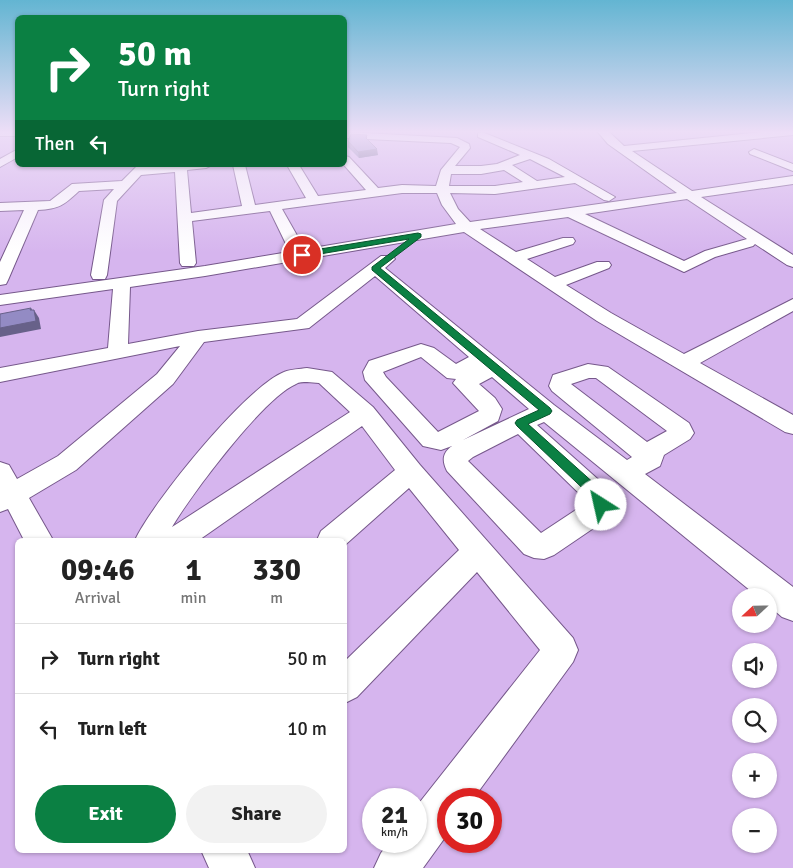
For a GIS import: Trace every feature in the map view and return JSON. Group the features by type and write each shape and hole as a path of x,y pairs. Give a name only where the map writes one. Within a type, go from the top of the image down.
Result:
{"street":[{"path":"99,275 111,200 138,172"},
{"path":"181,172 188,263"},
{"path":"241,172 250,210"},
{"path":"297,172 314,201"},
{"path":"363,172 375,193"},
{"path":"447,172 443,177 448,204 463,223 604,317 684,363 787,415"},
{"path":"514,172 535,185"},
{"path":"563,172 609,200"},
{"path":"650,172 748,243 793,271"},
{"path":"678,192 793,172"},
{"path":"185,218 402,189 495,190 576,179"},
{"path":"0,289 463,223 609,200 793,180"},
{"path":"0,207 56,204 76,187 125,185"},
{"path":"678,192 793,262"},
{"path":"0,300 122,283 418,235 463,223 570,212 609,200"},
{"path":"0,280 33,206"},
{"path":"274,206 295,246"},
{"path":"570,212 684,267 710,254 748,243"},
{"path":"0,375 198,337 302,324 418,235"},
{"path":"514,258 568,241"},
{"path":"553,284 603,265"},
{"path":"375,268 546,411 793,606"},
{"path":"118,353 122,283"},
{"path":"684,363 793,304"},
{"path":"38,538 4,489 67,462 165,379 198,337"},
{"path":"421,350 427,352 459,378 487,403 491,409 490,415 441,441 436,441 431,440 382,387 373,372 376,366 421,350"},
{"path":"459,378 489,363"},
{"path":"625,473 651,458 653,450 682,434 681,429 600,372 588,371 561,380 560,386 651,458"},
{"path":"150,538 172,505 210,456 246,415 274,388 291,378 307,375 325,376 365,413 411,472 561,650 396,868"},
{"path":"520,423 601,498 601,505 597,511 551,544 544,546 534,545 456,464 456,456 464,450 520,423 546,411"},
{"path":"179,538 365,413"},
{"path":"333,538 411,472"},
{"path":"347,683 478,552"},
{"path":"224,853 233,868"}],"building":[{"path":"31,308 30,310 34,310 36,321 0,328 0,314"}],"route":[{"path":"302,255 418,235 375,268 546,411 520,423 601,498 601,505"}]}
